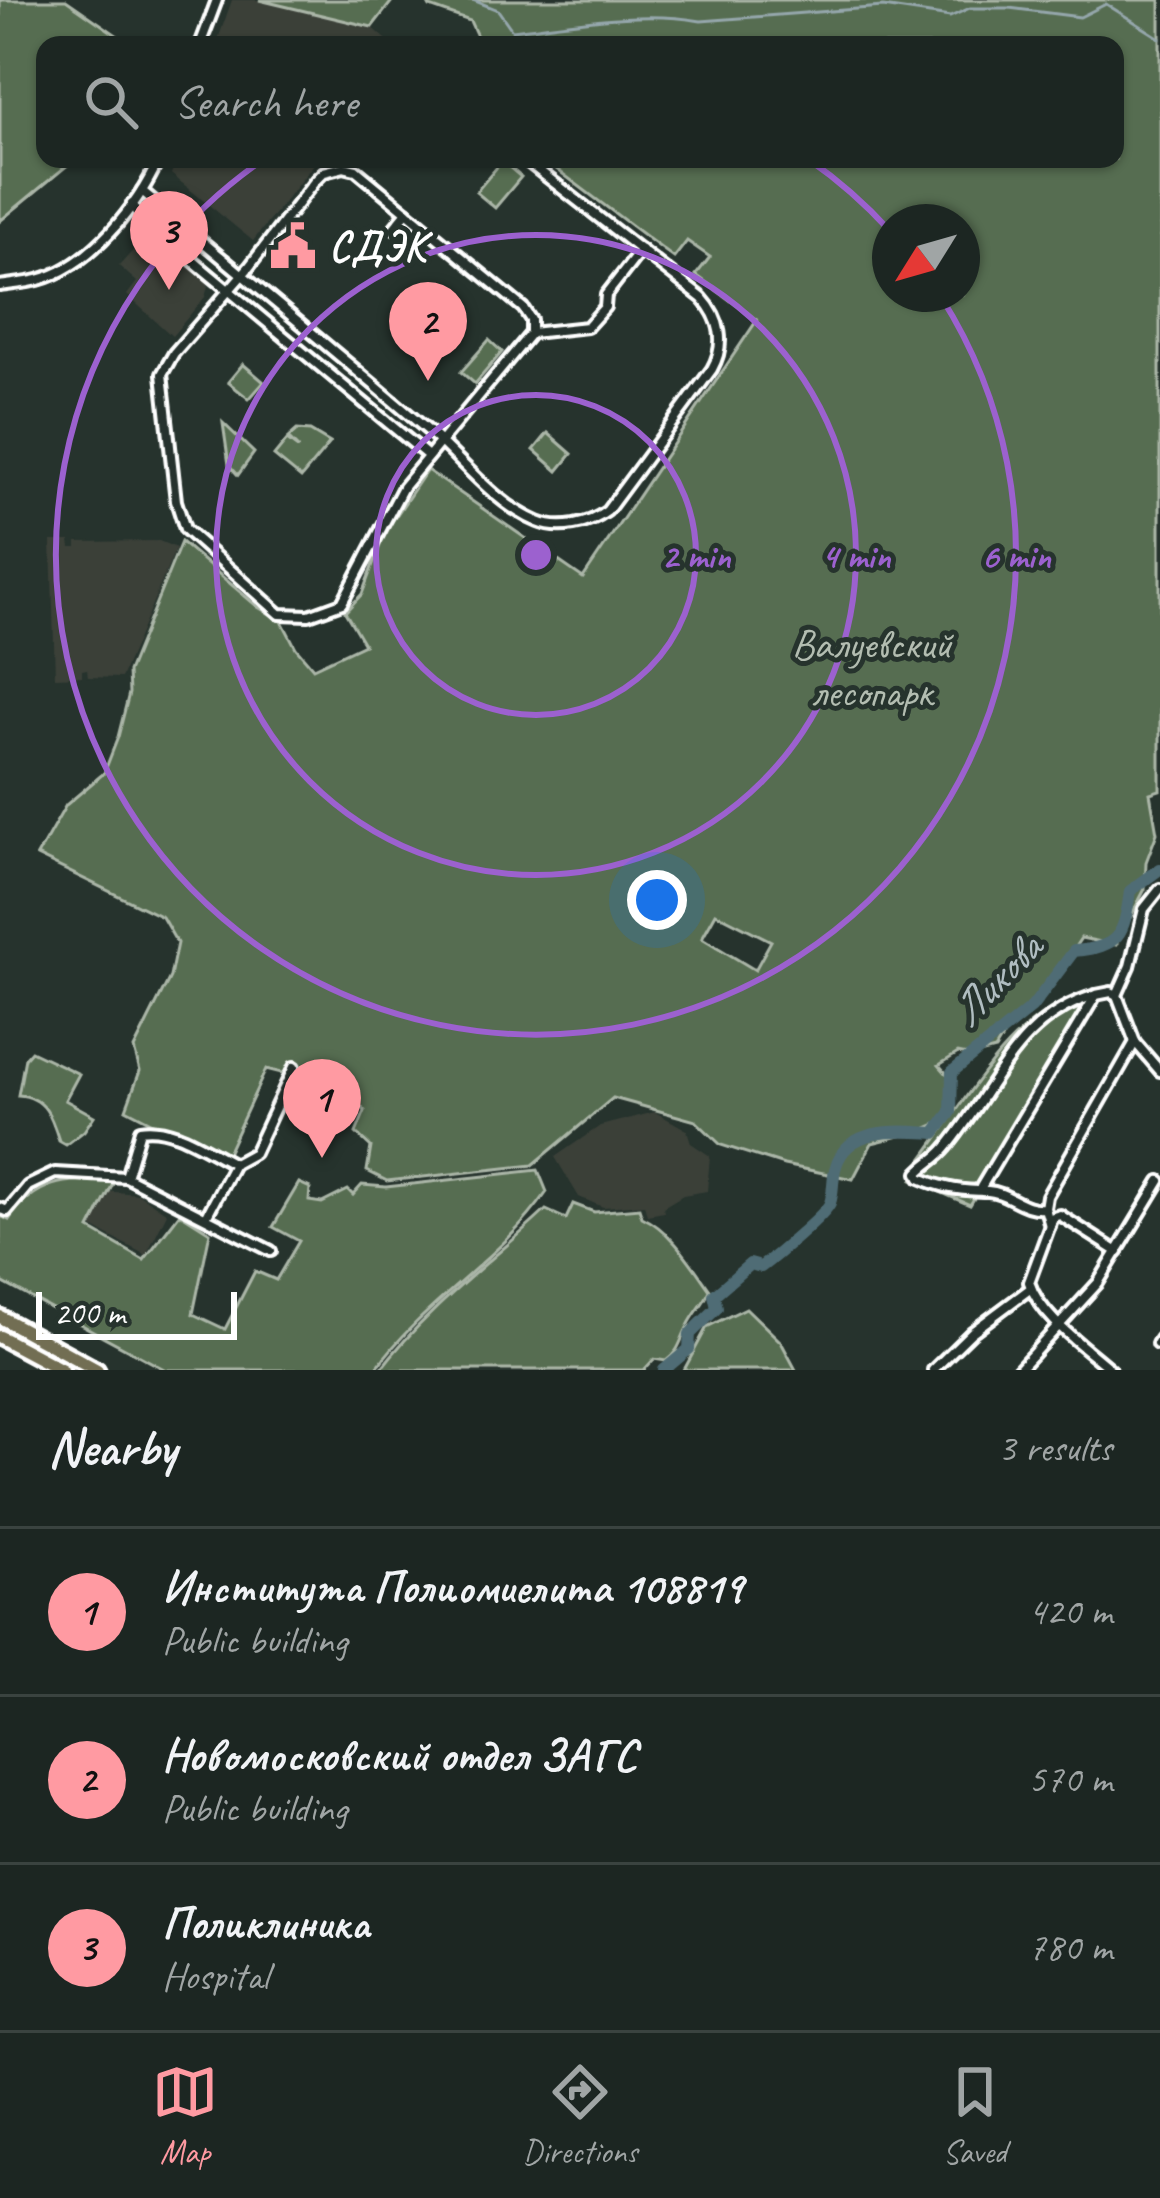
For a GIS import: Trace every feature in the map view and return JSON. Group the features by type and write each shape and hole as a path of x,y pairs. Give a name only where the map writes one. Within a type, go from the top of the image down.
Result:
{"highway":[{"path":"0,1317 97,1370"},
{"path":"0,1337 62,1370"}],"street":[{"path":"203,36 217,0"},
{"path":"0,286 38,280 73,263 132,205 154,168"},
{"path":"336,168 320,176 164,366 176,501 185,529 283,615 301,616 342,603 380,524 428,456 531,333 587,327 641,250"},
{"path":"359,168 523,308 531,333"},
{"path":"142,190 490,488 534,521 572,527 607,511 718,358 720,328 712,308 536,168"},
{"path":"132,205 428,456"},
{"path":"394,228 407,212"},
{"path":"1117,995 1130,966 1144,909 1160,889"},
{"path":"983,1191 977,1195 946,1190 918,1173 943,1153 1020,1045 1048,1015 1064,1005 1111,992 1117,995 1135,1042 1160,1071"},
{"path":"983,1191 981,1187 1096,995"},
{"path":"1050,1226 1047,1196 1135,1042"},
{"path":"206,1216 234,1164 254,1153 294,1067"},
{"path":"126,1177 140,1130 145,1128 159,1128 234,1164"},
{"path":"0,1208 7,1211 28,1186 55,1173 126,1177 271,1251"},
{"path":"1018,1370 1098,1283 1160,1181"},
{"path":"983,1191 1032,1210 1045,1208"},
{"path":"1111,1370 1060,1324 1030,1282 1053,1217 1060,1215 1118,1252"},
{"path":"933,1370 972,1332 1031,1288"}],"shaded area":[{"path":"232,0 259,0 372,27 382,36 219,36"},
{"path":"173,168 311,168 253,241 171,174"},
{"path":"149,233 209,283 205,297 172,336 127,295 137,282 119,266"},
{"path":"51,541 70,541 71,548 77,548 77,542 159,541 176,548 121,678 88,677 87,669 82,676 55,677"},
{"path":"655,1112 687,1130 691,1143 710,1156 707,1191 683,1195 663,1207 664,1212 647,1215 644,1204 603,1207 579,1197 555,1157 600,1126"},
{"path":"103,1191 139,1194 167,1213 146,1255 88,1225"}],"green space":[{"path":"0,0 66,0 118,36 36,36 36,168 64,168 0,221"},
{"path":"259,0 393,0 372,27"},
{"name":"Валуевский лесопарк","path":"426,0 1160,0 1160,790 1150,793 1157,833 1146,862 1145,889 1116,945 1081,938 1046,990 1012,1022 995,1050 972,1056 958,1053 939,1065 955,1083 952,1117 872,1143 853,1179 784,1165 721,1145 696,1121 613,1098 533,1165 387,1181 367,1171 371,1147 356,1133 365,1111 345,1089 266,1069 224,1160 126,1109 140,1071 134,1049 170,977 177,943 162,917 37,856 66,805 104,773 129,693 128,672 181,542 258,607 282,621 313,668 364,644 345,612 362,594 385,532 427,470 583,578 757,320 696,275 710,257 687,241 674,258 555,168 1124,168 1124,36 477,36 470,21 430,7","holes":["716,913 771,941 755,970 702,938"]},
{"path":"496,168 510,168 521,177 495,208 476,192"},
{"path":"413,296 431,312 415,330 397,314"},
{"path":"489,340 502,352 475,384 461,372"},
{"path":"243,364 264,382 249,399 228,382"},
{"path":"223,423 254,453 238,475 229,465"},
{"path":"297,430 310,431 330,443 301,478 274,456 287,440 299,449 288,438"},
{"path":"548,433 572,454 558,471 534,450"},
{"path":"1084,993 1092,1002 970,1205 912,1180 970,1091 1010,1043 1056,1005"},
{"path":"31,1051 79,1074 65,1100 94,1116 66,1145 59,1141 41,1104 18,1095 25,1058"},
{"path":"538,1170 547,1192 528,1217 416,1323 375,1370 166,1370 0,1281 0,1216 9,1220 31,1196 55,1184 115,1180 90,1229 144,1260 180,1213 210,1232 193,1314 225,1329 255,1271 276,1280 299,1241 273,1227 299,1183 310,1188 309,1201 322,1203 348,1190 353,1195 362,1185 386,1187"},
{"path":"573,1204 594,1212 639,1208 642,1217 680,1249 710,1290 671,1357 654,1359 644,1370 380,1370 438,1306 546,1210 566,1219"},
{"path":"746,1308 781,1342 796,1370 684,1370 707,1327"}],"waterway":[{"path":"473,0 498,10 512,30 630,17 701,21 883,7 950,17 970,8 1080,17 1106,4 1160,38"},
{"name":"Ликова","path":"664,1370 689,1349 690,1334 717,1308 714,1295 750,1264 761,1267 826,1209 842,1153 852,1143 877,1133 935,1133 951,1112 952,1072 1032,1007 1074,951 1101,946 1117,936 1130,891 1160,869"}],"place":[{"name":"СДЭК","path":"293,246"},
{"name":"Поликлиника","path":"169,290"},
{"name":"Новомосковский отдел ЗАГС","path":"428,381"},
{"name":"Института Полиомиелита 108819","path":"322,1158"}]}
